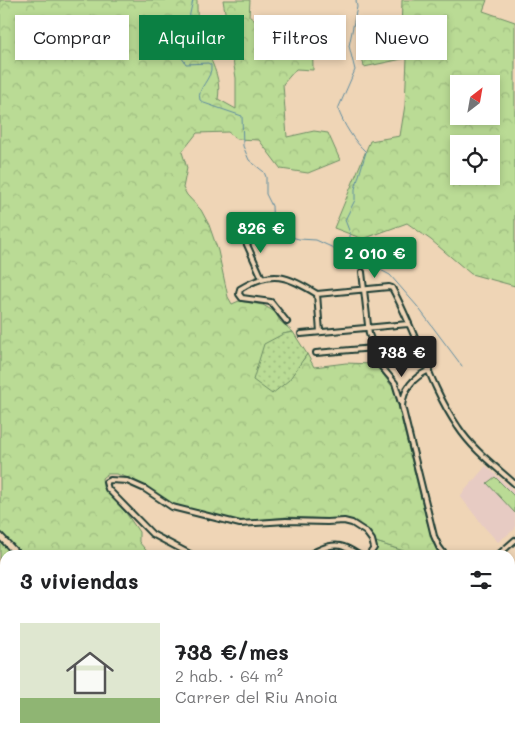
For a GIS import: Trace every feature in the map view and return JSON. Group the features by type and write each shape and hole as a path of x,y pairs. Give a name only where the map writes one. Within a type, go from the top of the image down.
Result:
{"main road":[{"path":"0,537 12,550"}],"street":[{"path":"244,238 262,278"},
{"path":"362,272 368,328 380,364 395,383 434,536 442,550"},
{"path":"287,322 271,302 242,298 239,296 240,289 262,278 274,276 291,280 316,294 389,287 393,291 447,410 458,428 479,453 515,484"},
{"path":"316,294 320,332"},
{"path":"301,334 408,324"},
{"path":"380,364 417,344"},
{"path":"316,354 374,348"},
{"path":"402,406 404,394 410,384 417,376 429,370"},
{"path":"182,550 152,534 108,489 106,482 114,480 128,481 145,489 172,507 240,524 286,521 348,522 359,527 370,537 374,548 373,550"},
{"path":"504,550 515,540"},
{"path":"319,550 338,545 351,550"}],"shaded area":[{"path":"486,466 515,492 515,529 498,542 460,496"}],"green space":[{"path":"0,0 197,0 197,15 139,15 139,60 212,60 217,76 218,99 236,109 236,78 233,60 244,60 244,15 226,15 223,0 250,0 249,16 254,20 254,60 313,60 313,70 296,69 283,84 287,137 314,131 328,133 340,160 308,173 281,169 259,140 237,139 228,132 197,133 182,152 187,168 183,188 201,210 209,225 218,251 228,297 232,304 239,301 263,305 275,312 280,321 293,332 283,334 303,360 307,354 314,367 346,363 372,364 378,368 394,389 426,519 437,550 401,550 376,542 367,530 352,520 287,517 239,522 172,505 132,479 116,474 107,474 102,478 103,487 126,513 139,532 139,542 146,550 0,550"},
{"path":"402,0 487,0 483,11 515,22 515,286 471,274 431,240 407,223 363,239 334,228 370,141 400,136 405,105 407,60 447,60 447,15 402,15"},
{"path":"363,60 397,60 364,67"},
{"path":"293,332 307,354 289,380 272,394 253,380 264,344 283,334"},
{"path":"495,477 515,497 515,513 487,483"},
{"path":"376,542 401,550 375,550"}],"waterway":[{"path":"193,0 182,58 186,64 208,63 211,65 210,75 200,91 200,100 242,116 243,146 249,160 264,172 266,177 266,194 272,206 273,230 299,239 316,240 390,275 417,306 462,366"},
{"path":"350,239 350,233 345,220 355,200 355,189 366,152 349,132 338,109 355,70 349,46 357,7 356,0"},
{"path":"342,251 346,245"}]}
